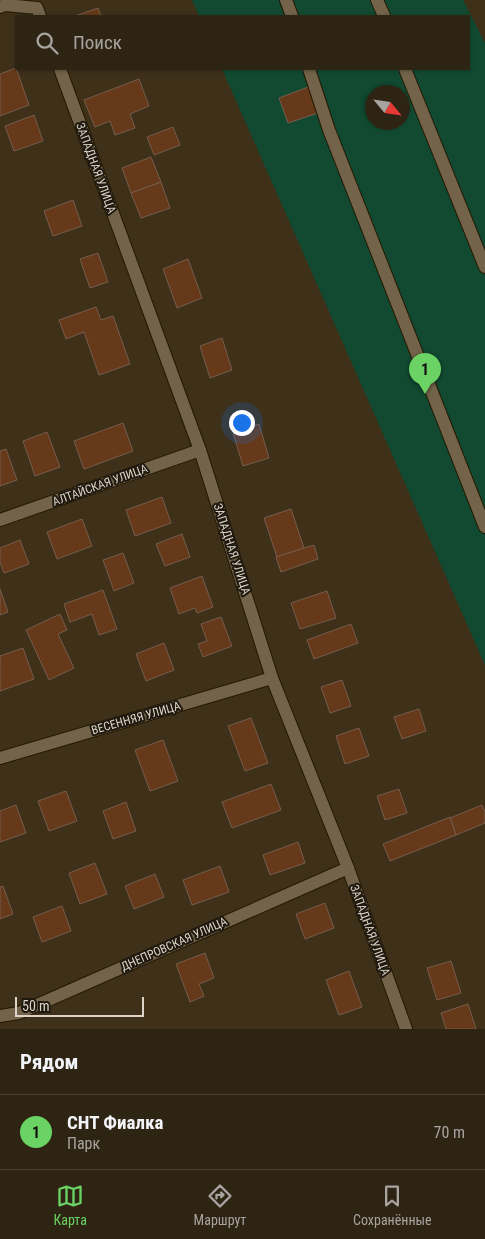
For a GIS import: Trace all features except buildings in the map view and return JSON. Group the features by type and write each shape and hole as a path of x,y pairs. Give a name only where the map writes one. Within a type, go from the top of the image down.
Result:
{"street":[{"path":"286,0 292,15"},
{"path":"377,0 384,15"},
{"path":"0,7 4,5 39,12"},
{"name":"ЗАПАДНАЯ УЛИЦА","path":"60,70 200,450 272,678 348,868 406,1029"},
{"path":"309,70 329,130 485,527"},
{"path":"406,70 485,267"},
{"name":"АЛТАЙСКАЯ УЛИЦА","path":"0,520 200,450"},
{"name":"ВЕСЕННЯЯ УЛИЦА","path":"0,758 272,678"},
{"name":"ДНЕПРОВСКАЯ УЛИЦА","path":"0,1016 19,1012 348,868"}],"green space":[{"path":"192,0 463,0 485,43 485,665 222,70 470,70 470,15 199,15"}],"place":[{"name":"СНТ Фиалка","path":"425,394"}]}
